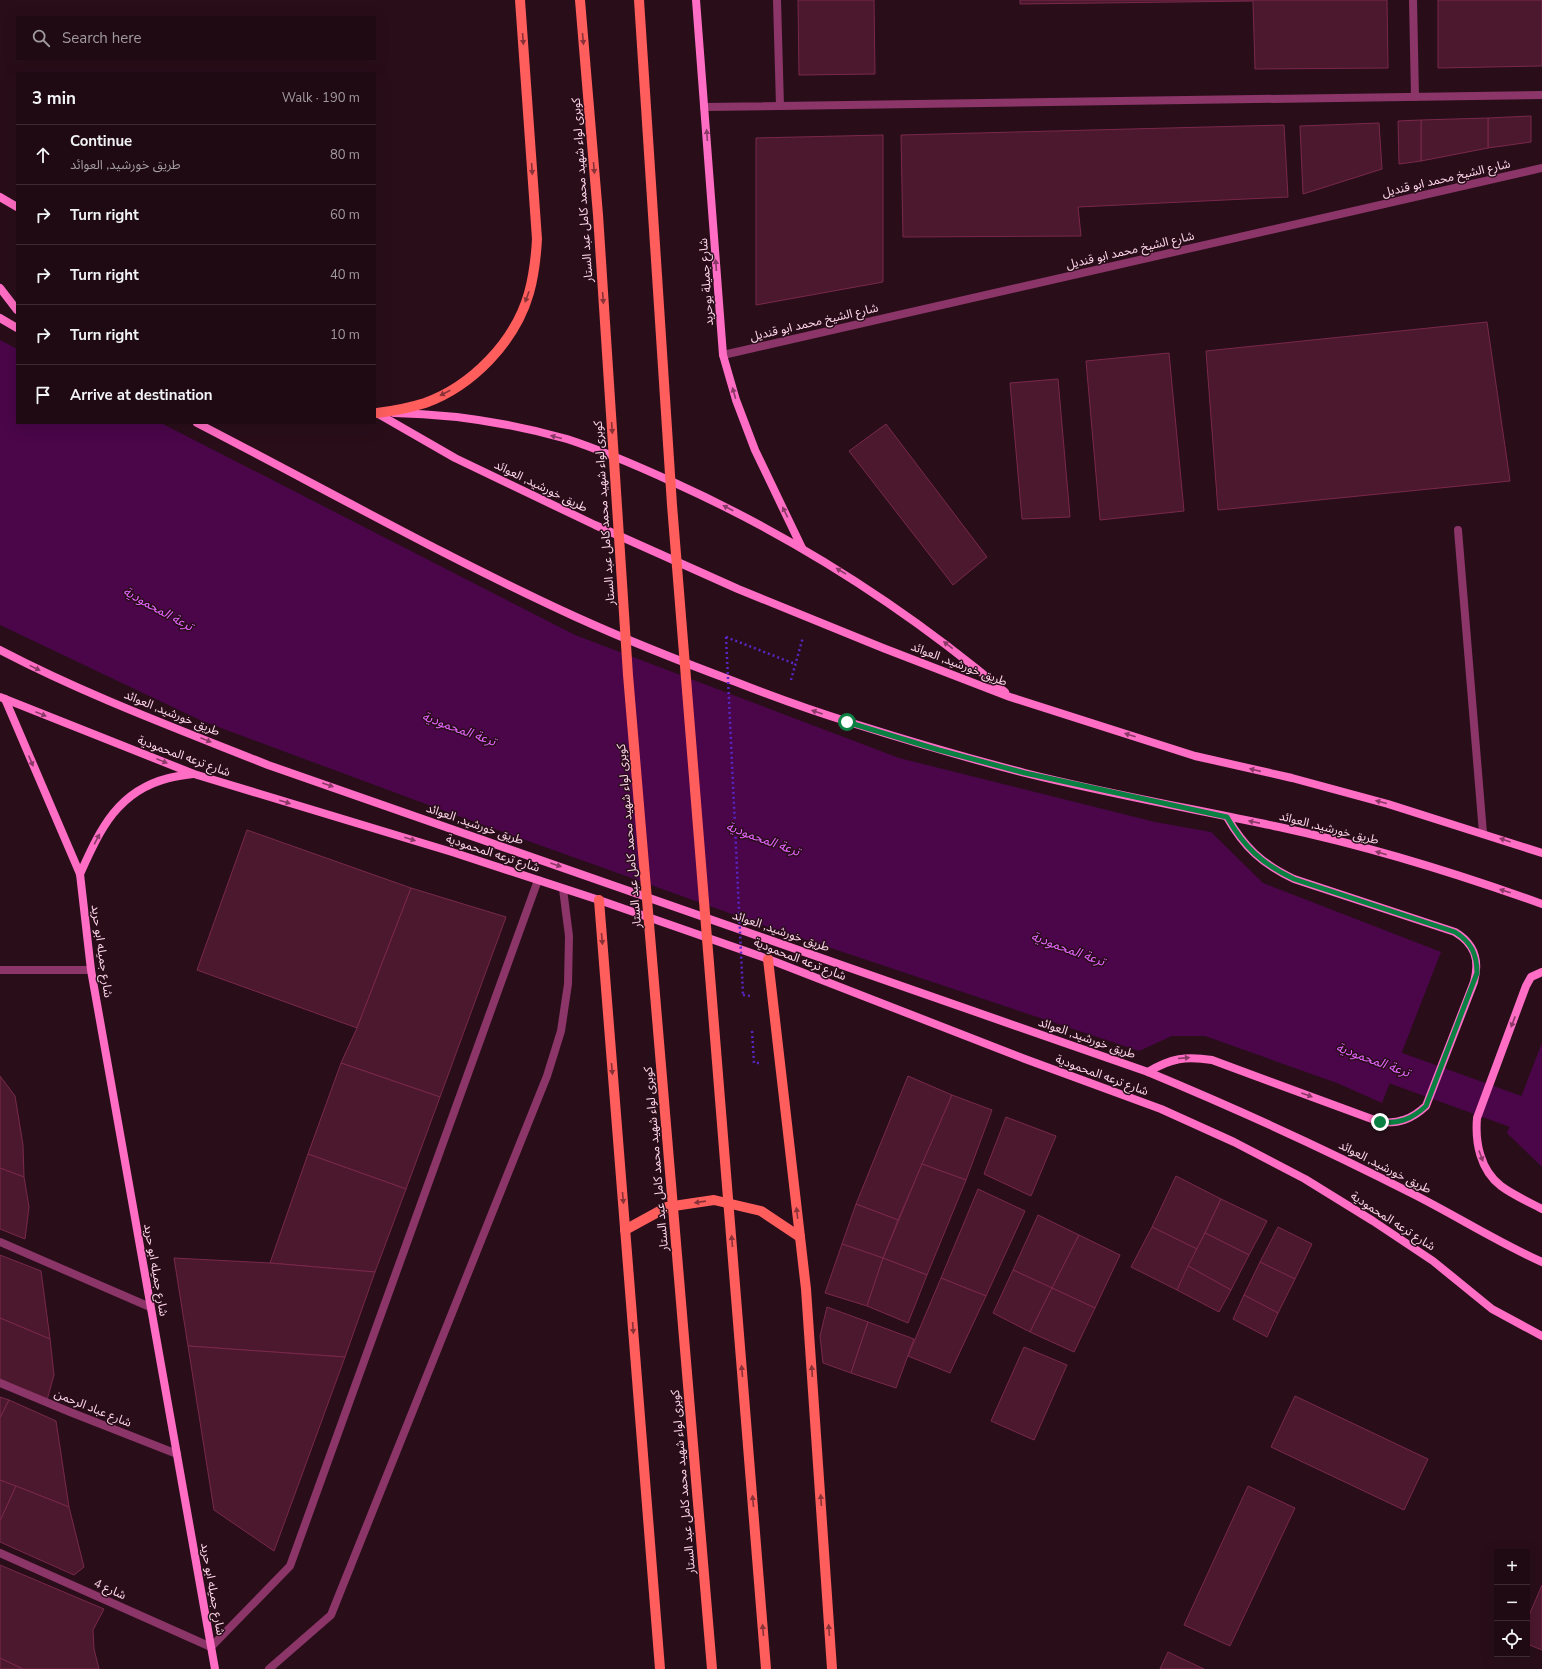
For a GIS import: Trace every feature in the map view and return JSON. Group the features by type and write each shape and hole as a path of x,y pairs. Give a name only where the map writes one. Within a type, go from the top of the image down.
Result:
{"main road":[{"path":"376,412 402,410 426,402 449,392 470,378 505,342 518,320 529,294 535,267 537,239 520,0"},
{"name":"كوبرى لواء شهيد محمد كامل عبد الستار","path":"580,0 598,215 628,675 712,1669"},
{"path":"639,0 672,505 766,1669"},
{"name":"شارع جميلة بوحريد","path":"696,0 723,355 736,400 755,450 802,548"},
{"path":"0,197 16,205"},
{"path":"0,288 16,309"},
{"path":"0,318 16,327"},
{"path":"376,412 473,418 521,428 567,440 618,458 718,502 802,548 859,582 962,656 1010,697"},
{"name":"طريق خورشيد, العوائد","path":"376,412 455,458 595,526 738,589 1010,697 1195,756 1307,782 1388,804 1542,853"},
{"name":"طريق خورشيد, العوائد","path":"199,424 488,575 576,617 665,655 792,703 847,722 939,750 1033,775 1282,828 1370,850 1443,870 1542,904"},
{"name":"طريق خورشيد, العوائد","path":"0,650 51,675 268,765 1148,1072 1248,1114 1346,1160 1440,1207 1542,1262"},
{"name":"شارع ترعه المحمودية","path":"2,698 194,774 452,852 598,900 768,959 1025,1059 1161,1109 1234,1142 1305,1179 1373,1221 1433,1261 1492,1309 1542,1336"},
{"name":"شارع جميله ابو حريد","path":"2,698 80,874 91,970 215,1669"},
{"path":"80,874 105,822 122,803 144,788 168,778 194,774"},
{"path":"1148,1072 1163,1063 1179,1058 1196,1057 1212,1060 1380,1122 1401,1122 1411,1118 1426,1106 1474,982 1477,963 1471,945 1464,937 1455,932 1294,879 1279,872 1266,864 1250,850 1237,834 1227,817"},
{"path":"598,900 660,1669"},
{"path":"768,959 806,1289 832,1669"},
{"path":"1542,972 1531,977 1526,986 1477,1118 1476,1132 1482,1160 1490,1174 1501,1186 1542,1209"},
{"path":"625,1230 667,1207 714,1200 761,1211 800,1237"}],"street":[{"path":"777,0 780,106"},
{"path":"1413,0 1415,97"},
{"path":"704,107 1542,95"},
{"name":"شارع الشيخ محمد ابو قنديل","path":"723,355 1542,168"},
{"path":"1458,530 1483,833"},
{"path":"211,1647 290,1566 538,880"},
{"path":"269,1669 331,1615 547,1076 561,1031 568,984 569,936 563,889"},
{"path":"0,970 91,970"},
{"path":"0,1242 150,1307"},
{"name":"شارع عباد الرحمن","path":"0,1383 177,1454"},
{"name":"شارع 4","path":"0,1553 211,1647"}],"path":[{"path":"743,995 726,637 795,664 808,617"}],"water":[{"path":"0,340 16,348 16,424 163,424 575,635 899,758 1155,822 1211,832 1263,883 1441,952 1382,1103 1337,1083 1205,1036 1172,1036 1139,1051 768,927 461,817 202,721 0,625"},
{"path":"1542,1043 1542,1167 1507,1133"}],"building":[{"path":"798,0 874,0 875,74 799,75"},
{"path":"1020,0 1387,0 1388,68 1255,69 1253,1 1020,4"},
{"path":"1438,0 1542,0 1542,66 1438,68"},
{"path":"1531,116 1531,142 1488,148 1488,118"},
{"path":"1488,118 1488,148 1421,161 1421,120"},
{"path":"1421,120 1421,161 1399,164 1398,121"},
{"path":"1379,123 1382,169 1303,194 1300,126"},
{"path":"1284,125 1288,197 1078,207 1081,236 903,237 901,135"},
{"path":"883,135 883,282 756,305 756,138"},
{"path":"1487,322 1510,481 1218,510 1206,351"},
{"path":"1169,353 1184,511 1100,520 1086,361"},
{"path":"1058,379 1070,517 1022,519 1010,383"},
{"path":"886,424 987,557 953,585 849,451"},
{"path":"247,830 411,888 357,1028 197,970"},
{"path":"411,888 506,917 440,1097 341,1063 357,1028"},
{"path":"341,1063 440,1097 406,1189 308,1154"},
{"path":"0,1076 15,1096 23,1145 24,1177 0,1168"},
{"path":"908,1076 952,1095 898,1220 856,1204"},
{"path":"952,1095 992,1110 966,1180 922,1164"},
{"path":"1006,1117 1056,1136 1031,1196 984,1174"},
{"path":"308,1154 406,1189 375,1272 270,1263"},
{"path":"922,1164 966,1180 927,1275 883,1258"},
{"path":"0,1168 24,1177 29,1207 25,1239 0,1229"},
{"path":"1176,1176 1221,1199 1197,1249 1152,1227"},
{"path":"978,1189 1025,1211 986,1296 941,1278"},
{"path":"1221,1199 1267,1221 1249,1255 1205,1233"},
{"path":"856,1204 898,1220 883,1258 842,1244"},
{"path":"1038,1215 1079,1235 1052,1288 1013,1270"},
{"path":"1152,1227 1197,1249 1177,1290 1131,1267"},
{"path":"1278,1227 1312,1244 1295,1279 1260,1262"},
{"path":"1205,1233 1249,1255 1231,1290 1188,1266"},
{"path":"1079,1235 1120,1255 1095,1308 1052,1288"},
{"path":"842,1244 883,1258 867,1306 825,1293"},
{"path":"0,1255 41,1271 50,1339 0,1318"},
{"path":"174,1258 270,1263 375,1272 345,1357 188,1346"},
{"path":"883,1258 927,1275 908,1323 867,1306"},
{"path":"1260,1262 1295,1279 1278,1313 1244,1295"},
{"path":"1188,1266 1231,1290 1219,1312 1177,1290"},
{"path":"1013,1270 1052,1288 1030,1332 993,1313"},
{"path":"941,1278 986,1296 950,1373 908,1356"},
{"path":"1052,1288 1095,1308 1074,1352 1030,1332"},
{"path":"1244,1295 1278,1313 1267,1337 1233,1319"},
{"path":"827,1307 868,1322 851,1373 823,1363 820,1336"},
{"path":"0,1318 50,1339 54,1375 47,1400 0,1379"},
{"path":"868,1322 914,1339 896,1388 851,1373"},
{"path":"188,1346 345,1357 274,1551 214,1510"},
{"path":"1024,1347 1067,1365 1034,1440 991,1421"},
{"path":"1295,1396 1428,1459 1404,1510 1271,1447"},
{"path":"0,1397 9,1400 0,1418"},
{"path":"9,1400 56,1421 69,1507 0,1480 0,1418"},
{"path":"0,1480 16,1486 0,1521"},
{"path":"16,1486 69,1507 84,1567 74,1575 0,1542 0,1521"},
{"path":"1248,1486 1295,1508 1230,1646 1184,1625"},
{"path":"0,1565 104,1609 93,1630 94,1649 99,1669 23,1669 0,1658"},
{"path":"1542,1585 1542,1650 1530,1645 1530,1613"},
{"path":"1168,1652 1204,1669 1160,1669"},
{"path":"0,1658 23,1669 0,1669"}],"waterway":[{"name":"ترعة المحمودية","path":"1354,1053 1542,1121"}],"route":[{"path":"847,722 939,750 1025,773 1227,817 1237,834 1250,850 1266,864 1279,872 1294,879 1455,932 1464,937 1471,945 1475,954 1477,973 1426,1106 1419,1113 1401,1122 1380,1122"}]}
